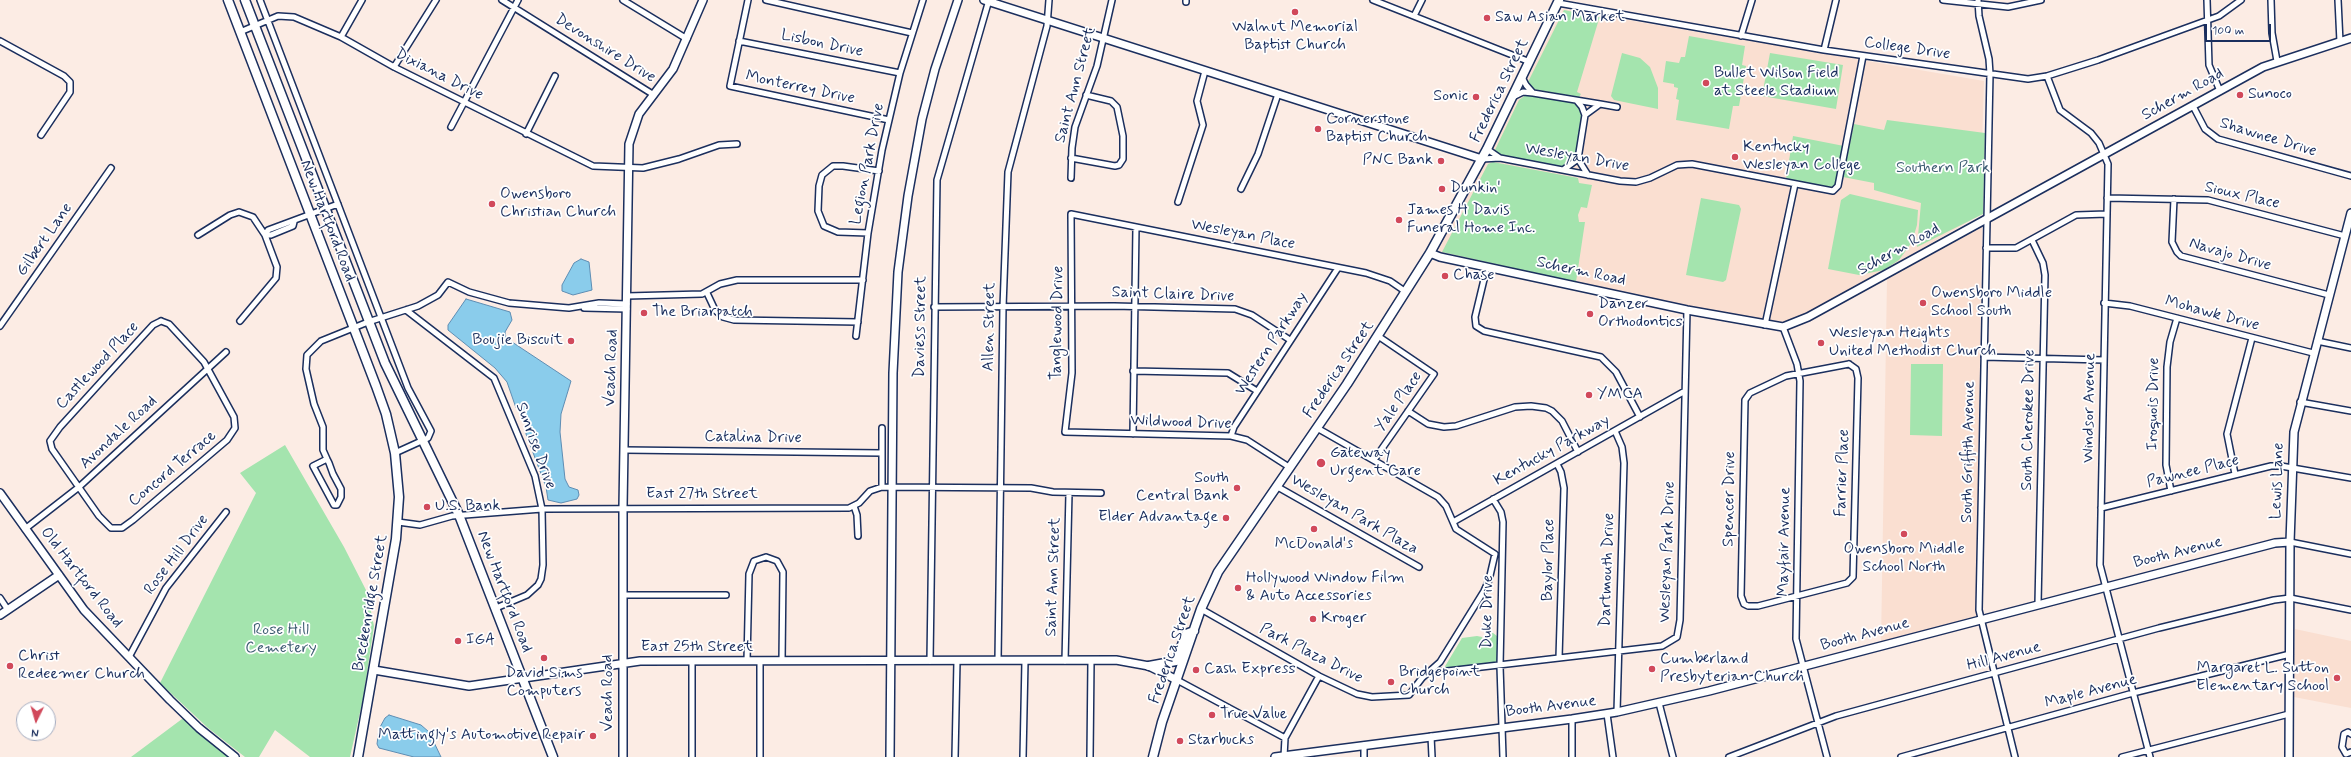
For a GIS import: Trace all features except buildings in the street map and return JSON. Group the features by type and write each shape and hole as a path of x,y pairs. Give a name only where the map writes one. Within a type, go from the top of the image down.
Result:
{"main road":[{"name":"New Hartford Road","path":"228,0 386,414 395,454"},
{"path":"241,0 255,25"},
{"name":"New Hartford Road","path":"246,0 392,382 459,515 553,757"},
{"name":"Frederica Street","path":"1153,757 1201,609 1226,559 1317,428 1378,336 1430,253 1482,159 1559,1"},
{"name":"Breckenridge Street","path":"358,757 398,522 399,486 395,454"},
{"path":"1149,666 1176,661 1186,634 1194,631"}],"street":[{"name":"New Hartford Road","path":"260,0 408,388 431,431 430,436 422,441"},
{"path":"340,37 362,0"},
{"path":"394,67 436,0"},
{"name":"Devonshire Drive","path":"502,0 654,95"},
{"path":"451,127 518,0"},
{"path":"623,0 687,39"},
{"name":"Veach Road","path":"623,757 622,594 629,144 632,129 639,114 669,76 704,0"},
{"path":"739,41 748,0"},
{"path":"766,0 912,33"},
{"name":"Legion Park Drive","path":"856,336 868,233 889,120 900,74 923,0"},
{"path":"890,757 895,310 904,222 914,158 928,94 958,0"},
{"path":"987,0 1482,159"},
{"name":"Daviess Street","path":"930,661 937,180 987,0"},
{"name":"Allen Street","path":"998,660 1003,307 1008,172 1048,20 1049,0"},
{"name":"Saint Ann Street","path":"1071,178 1071,158 1075,127 1097,66 1112,0"},
{"path":"1374,0 1530,62"},
{"path":"1414,16 1422,0"},
{"path":"1742,36 1752,0"},
{"path":"1824,50 1836,0"},
{"path":"1943,0 1978,2 2016,7 2041,0"},
{"path":"2207,0 2208,65 2220,91"},
{"name":"College Drive","path":"1559,1 1824,50 2028,79 2047,76 2207,20 2223,14 2241,0"},
{"path":"2271,0 2272,33 2277,61"},
{"path":"2338,0 2340,42"},
{"name":"South Griffith Avenue","path":"1978,2 1988,54 1990,74 1986,220 1980,619 2015,757"},
{"name":"Dixiana Drive","path":"240,32 268,20 288,15 340,37 394,67 586,164 628,169 654,167 719,145 737,144"},
{"name":"Scherm Road","path":"1430,253 1487,267 1688,310 1765,325 1783,326 1808,317 2277,61 2351,38"},
{"path":"0,41 64,76 70,82 70,92 41,135"},
{"name":"Lisbon Drive","path":"739,41 900,74"},
{"name":"Monterrey Drive","path":"739,41 730,86 889,120"},
{"name":"Wesleyan Drive","path":"1482,159 1500,158 1588,175 1636,182 1650,178 1677,165 1692,164 1827,190 1835,189 1863,56"},
{"path":"1178,202 1203,125 1197,101 1205,71"},
{"path":"526,134 555,76"},
{"name":"Windsor Avenue","path":"2047,76 2060,110 2090,133 2099,143 2108,164 2104,303 2100,566 2150,757"},
{"path":"1522,77 1532,93"},
{"path":"1513,97 1523,92 1617,108"},
{"path":"1071,158 1115,166 1119,165 1123,159 1123,136 1117,107 1111,101 1086,94"},
{"path":"1241,189 1258,154 1278,94"},
{"path":"1576,100 1582,107 1585,115 1578,159 1588,175"},
{"path":"1585,115 1600,104"},
{"name":"Shawnee Drive","path":"2193,106 2205,129 2218,139 2351,176"},
{"name":"Wesleyan Drive","path":"1487,149 1500,158"},
{"path":"1563,170 1578,159"},
{"path":"868,233 838,232 824,226 818,211 819,186 822,175 833,166 879,171"},
{"name":"Gilbert Lane","path":"0,326 111,168"},
{"path":"1765,325 1795,184"},
{"name":"Sioux Place","path":"2107,198 2174,198 2208,200 2345,236"},
{"name":"Navajo Drive","path":"2174,198 2172,242 2181,256 2329,295"},
{"path":"265,235 268,230 291,221 294,222 310,214 338,204"},
{"path":"198,235 230,215 239,212 254,217 265,235 277,267 276,278 240,321"},
{"name":"Wesleyan Place","path":"1071,214 1380,276 1406,292"},
{"name":"Tanglewood Drive","path":"1065,432 1072,373 1070,306 1072,267 1071,214"},
{"path":"1986,248 2016,248 2076,215 2107,214"},
{"name":"Lewis Lane","path":"2289,757 2290,542 2294,432 2300,402 2350,217"},
{"path":"1133,434 1136,227"},
{"name":"South Cherokee Drive","path":"2032,240 2044,269 2038,604"},
{"path":"1487,267 1475,317 1476,326 1484,331 1601,357 1616,372 1640,417"},
{"name":"Western Parkway","path":"1231,436 1234,427 1338,268"},
{"path":"627,296 694,295 707,293 720,284 737,280 863,280"},
{"path":"327,459 313,466 334,505 337,505 341,497 341,489 323,450 323,427 308,383 306,361 313,347 320,342 353,327 406,310 438,295 448,282 469,292 509,303 569,308 627,306"},
{"path":"707,293 710,303 715,310 724,317 734,320 858,322"},
{"name":"Mohawk Drive","path":"2104,303 2130,306 2314,353"},
{"name":"Saint Claire Drive","path":"934,307 1070,306 1240,310 1290,340"},
{"name":"Sunrise Drive","path":"406,310 488,372 499,387 536,476 542,509 543,565 538,585 526,596 496,608"},
{"name":"Wesleyan Park Drive","path":"1500,666 1662,646 1673,642 1679,632 1688,310"},
{"name":"Iroquois Drive","path":"2171,491 2166,465 2167,367 2170,342 2177,318"},
{"name":"Castlewood Place","path":"79,487 52,449 51,438 154,325 161,321 169,324 198,354 207,369"},
{"name":"Mayfair Avenue","path":"1783,326 1799,373 1796,639 1827,757"},
{"name":"Yale Place","path":"1374,460 1434,374 1378,336"},
{"path":"2235,474 2227,434 2252,338"},
{"path":"2317,341 2351,348"},
{"name":"Avondale Road","path":"25,529 79,487 226,352"},
{"path":"1984,357 2104,360"},
{"name":"Farrier Place","path":"1797,596 1847,583 1853,577 1858,394 1858,373 1853,366 1849,364 1799,373"},
{"name":"Concord Terrace","path":"79,487 107,526 116,529 122,528 227,440 234,433 234,417 207,369"},
{"path":"1133,371 1228,373 1257,391"},
{"name":"Spencer Drive","path":"1797,596 1752,607 1744,604 1741,596 1745,400 1755,390 1786,376 1799,373"},
{"name":"Kentucky Parkway","path":"1453,522 1686,392"},
{"path":"2300,402 2351,411"},
{"path":"1408,412 1428,424 1444,427 1515,408 1531,406 1546,408 1552,411 1562,421 1578,452"},
{"path":"882,428 882,487"},
{"path":"1317,428 1438,497 1446,506 1453,522"},
{"name":"Dartmouth Drive","path":"1615,431 1622,447 1624,463 1617,712"},
{"name":"Wildwood Drive","path":"1065,432 1231,436 1247,440 1289,468"},
{"path":"395,454 422,441"},
{"name":"Catalina Drive","path":"624,450 882,453"},
{"name":"Baylor Place","path":"1557,464 1561,472 1564,488 1559,658"},
{"name":"Pawnee Place","path":"2101,508 2271,466 2292,467 2351,478"},
{"name":"Wesleyan Park Plaza","path":"1276,486 1419,567"},
{"path":"858,536 857,515 854,506 870,491 882,487 1031,488 1069,493 1101,493"},
{"name":"Old Hartford Road","path":"0,493 84,610 186,716 235,757"},
{"name":"Saint Ann Street","path":"1065,661 1069,493"},
{"name":"Duke Drive","path":"1494,499 1501,512 1503,522 1500,666 1503,757"},
{"name":"East 27th Street","path":"398,522 420,525 459,515 542,509 623,507 836,508 854,506"},
{"name":"Rose Hill Drive","path":"129,657 166,588 226,512"},
{"name":"Park Plaza Drive","path":"1201,609 1319,676 1357,694 1392,697 1409,695 1422,678 1430,673 1440,662 1484,591 1495,560 1494,551 1456,530 1453,522"},
{"path":"2290,542 2351,554"},
{"name":"Booth Avenue","path":"1276,757 1617,712 1659,703 2275,543 2290,542"},
{"path":"747,661 749,574 754,561 766,557 777,561 783,572 782,661"},
{"path":"0,615 58,575"},
{"path":"622,594 726,595"},
{"path":"0,598 8,610"},
{"name":"Hill Avenue","path":"1729,757 1817,722 2119,639 2274,600 2290,598 2351,610"},
{"name":"Maple Avenue","path":"1901,757 2133,694 2290,654"},
{"path":"955,757 957,660"},
{"path":"692,661 692,757"},
{"name":"East 25th Street","path":"374,670 460,686 486,685 623,663 692,661 1125,661 1149,666 1177,680"},
{"path":"760,661 760,757"},
{"path":"1023,757 1025,661"},
{"path":"1090,757 1091,661"},
{"path":"1430,673 1500,666"},
{"path":"1284,756 1285,738 1319,676"},
{"path":"1177,680 1285,738"},
{"path":"1659,703 1673,757"},
{"path":"1607,714 1613,757"},
{"path":"2122,757 2289,714"},
{"path":"1572,719 1572,757"},
{"path":"2351,734 2345,732 2342,740 2344,752 2348,754 2351,752"},
{"path":"1432,736 1432,757"},
{"path":"1364,745 1364,757"}],"shaded area":[{"name":"Kentucky Wesleyan College","path":"1563,9 1984,81 1980,215 1802,317 1782,324 1701,310 1440,253 1439,249"},
{"path":"1982,227 1976,616 1881,643 1887,279"},
{"path":"2295,629 2351,641 2351,708 2294,697"}],"green space":[{"path":"1564,10 1603,18 1599,19 1577,92 1581,94 1579,97 1532,89 1527,84"},
{"name":"Bullet Wilson Field at Steele Stadium","path":"1689,36 1745,46 1742,65 1746,66 1739,106 1733,106 1729,129 1676,120 1679,100 1676,99 1678,88 1674,87 1674,84 1663,82 1666,61 1679,63 1681,57 1685,57"},
{"path":"1622,53 1640,58 1650,67 1658,88 1658,109 1614,100 1611,96"},
{"path":"1770,53 1843,65 1836,109 1762,96"},
{"path":"1527,94 1572,102 1582,109 1583,113 1576,158 1565,167 1500,156 1494,152 1519,100"},
{"name":"Southern Park","path":"1887,120 1985,133 1983,214 1917,247 1921,203 1874,190 1874,183 1843,177 1854,124 1884,130"},
{"path":"1793,136 1844,146 1835,185 1831,187 1786,179"},
{"path":"1493,162 1578,178 1579,183 1592,185 1587,208 1581,207 1578,215 1579,222 1585,222 1576,282 1442,252 1488,164"},
{"path":"1850,194 1918,210 1917,225 1912,242 1899,260 1884,270 1859,275 1828,269 1841,200"},
{"path":"1701,198 1739,205 1741,209 1726,280 1723,282 1686,275"},
{"path":"1911,364 1943,364 1942,436 1910,435"},
{"name":"Rose Hill Cemetery","path":"285,445 344,547 367,592 374,626 363,699 350,757 310,757 275,730 259,757 245,757 208,728 160,683 256,493 240,473"},
{"path":"1489,630 1497,636 1497,660 1495,664 1444,668 1462,638 1477,636 1482,637 1483,640 1488,640"},
{"path":"186,716 235,757 131,757"}],"water":[{"path":"581,259 589,262 592,290 573,295 562,291 562,285 574,263"},
{"path":"466,299 510,312 512,320 505,332 506,338 571,381 561,414 560,432 565,479 569,487 578,490 579,495 577,499 561,503 548,500 546,487 526,434 526,426 523,415 516,408 507,382 495,368 448,330 448,325"},
{"path":"389,715 421,725 429,732 441,757 414,757 379,748 377,744 379,729 385,718"}],"place":[{"name":"Walnut Memorial Baptist Church","path":"1295,12"},
{"name":"Saw Asian Market","path":"1487,18"},
{"name":"Bullet Wilson Field at Steele Stadium","path":"1706,83"},
{"name":"Sunoco","path":"2240,95"},
{"name":"Sonic","path":"1476,97"},
{"name":"Cornerstone Baptist Church","path":"1318,129"},
{"name":"Kentucky Wesleyan College","path":"1735,157"},
{"name":"PNC Bank","path":"1441,161"},
{"name":"Dunkin'","path":"1442,189"},
{"name":"Owensboro Christian Church","path":"492,204"},
{"name":"James H Davis Funeral Home Inc.","path":"1399,220"},
{"name":"Chase","path":"1445,276"},
{"name":"Owensboro Middle School South","path":"1923,303"},
{"name":"The Briarpatch","path":"644,313"},
{"name":"Danzer Orthodontics","path":"1590,314"},
{"name":"Boujie Biscuit","path":"571,341"},
{"name":"Wesleyan Heights United Methodist Church","path":"1821,343"},
{"name":"YMCA","path":"1589,395"},
{"name":"Gateway Urgent Care","path":"1321,463"},
{"name":"South Central Bank","path":"1237,488"},
{"name":"U.S. Bank","path":"427,507"},
{"name":"Elder Advantage","path":"1226,518"},
{"name":"McDonald's","path":"1314,529"},
{"name":"Owensboro Middle School North","path":"1904,534"},
{"name":"Hollywood Window Film & Auto Accessories","path":"1238,588"},
{"name":"Kroger","path":"1313,619"},
{"name":"IGA","path":"458,641"},
{"name":"David Sims Computers","path":"544,658"},
{"name":"Christ Redeemer Church","path":"10,666"},
{"name":"Cumberland Presbyterian Church","path":"1652,669"},
{"name":"Cash Express","path":"1196,670"},
{"name":"Margaret L. Sutton Elementary School","path":"2337,678"},
{"name":"Bridgepoint Church","path":"1391,682"},
{"name":"True Value","path":"1212,715"},
{"name":"Mattingly's Automotive Repair","path":"593,736"},
{"name":"Starbucks","path":"1180,741"}]}
